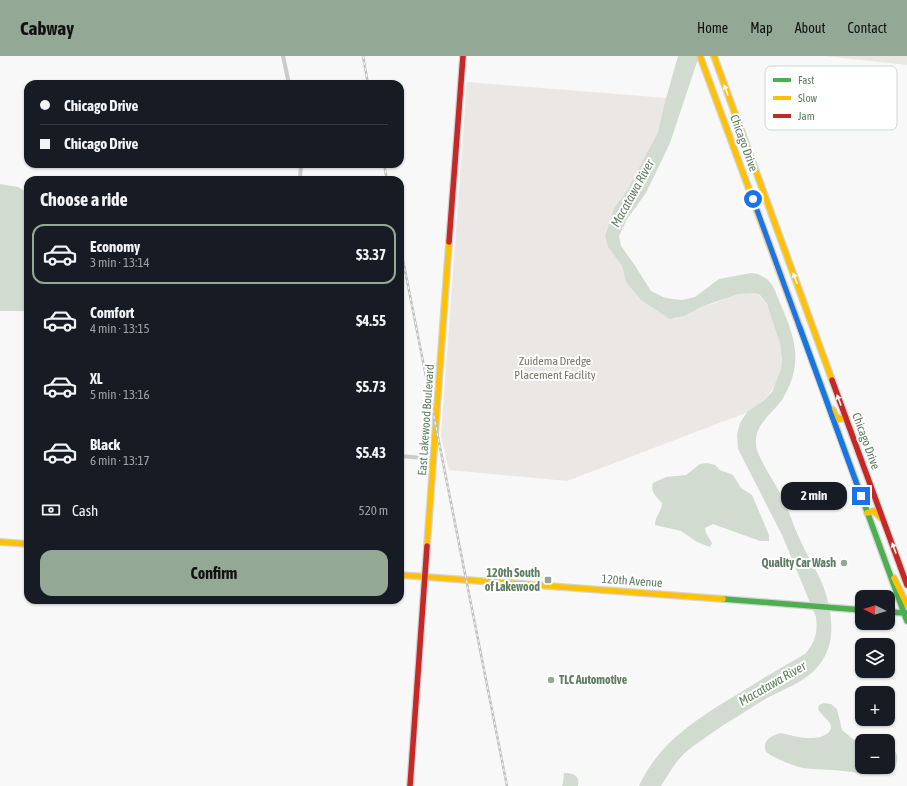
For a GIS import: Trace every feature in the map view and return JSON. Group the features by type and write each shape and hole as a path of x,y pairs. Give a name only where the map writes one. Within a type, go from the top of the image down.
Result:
{"main road":[{"name":"East Lakewood Boulevard","path":"410,786 464,56"},
{"name":"Chicago Drive","path":"714,56 907,585"},
{"name":"Chicago Drive","path":"701,58 907,621"},
{"path":"757,210 769,209"},
{"path":"814,369 818,370 835,415 839,419 846,418"},
{"path":"867,514 874,511 884,522"},
{"path":"0,542 24,544"},
{"path":"890,572 897,582 907,605"},
{"name":"120th Avenue","path":"404,575 855,609"},
{"path":"895,612 905,613"}],"street":[{"path":"284,56 288,80"},
{"path":"404,456 434,459"}],"green space":[{"path":"825,56 907,56 907,65"},
{"name":"Zuidema Dredge Placement Facility","path":"467,82 667,98 658,132 629,188 614,208 605,236 608,247 622,266 626,282 657,311 675,319 700,307 713,304 738,294 753,293 760,296 766,303 776,325 782,360 779,376 768,396 743,414 567,481 449,470 441,436"}],"water":[{"name":"Macatawa River","path":"678,56 699,56 670,143 646,193 627,219 619,236 621,246 651,291 663,297 682,300 695,297 719,279 751,273 758,274 767,279 773,286 792,334 795,363 792,377 785,395 759,428 756,442 757,450 764,466 783,499 804,549 822,582 831,615 831,633 828,649 824,657 814,671 808,676 761,701 694,746 678,760 661,786 639,786 657,757 681,732 723,703 805,654 811,646 817,628 816,617 782,535 738,449 737,434 740,423 747,412 763,401 772,392 781,369 782,360 780,343 767,304 760,295 754,293 738,294 701,307 684,316 670,319 641,300 626,282 622,266 608,247 605,236 614,208 628,189 658,132"},
{"path":"0,184 18,187 24,191 24,311 0,311"},
{"path":"707,463 715,465 720,470 733,475 741,488 752,495 769,535 769,541 760,541 713,524 705,528 706,533 712,543 710,547 697,542 681,531 655,525 662,503 652,489 653,483 666,477 686,475 700,464"},
{"path":"824,703 831,704 837,709 842,730 855,740 855,773 803,768 784,762 766,752 766,742 773,736 780,733 810,738 826,735 831,729 831,725 818,709 819,705"},
{"path":"895,751 897,757 895,766"},
{"path":"564,773 575,775 578,779 578,786 562,786"},
{"path":"864,774 884,774 879,775"}],"railway":[{"path":"363,56 367,80"},
{"path":"385,168 386,176"},
{"path":"404,265 507,786"}],"traffic: fast":[{"path":"799,325 907,621"},
{"path":"723,599 855,609"},
{"path":"895,612 906,613"}],"traffic: slow":[{"path":"700,56 799,325"},
{"path":"714,56 832,380"},
{"path":"427,546 449,242"},
{"path":"833,410 839,419 846,418"},
{"path":"867,513 874,511 881,518"},
{"path":"0,542 24,544"},
{"path":"404,575 723,599"},
{"path":"894,578 907,605"}],"traffic: jam":[{"path":"449,242 463,56"},
{"path":"832,380 907,585"},
{"path":"410,786 427,546"}],"place":[{"name":"Quality Car Wash","path":"844,563"},
{"name":"120th South of Lakewood","path":"548,580"},
{"name":"TLC Automotive","path":"551,680"}],"route":[{"path":"753,199 861,496"}]}
